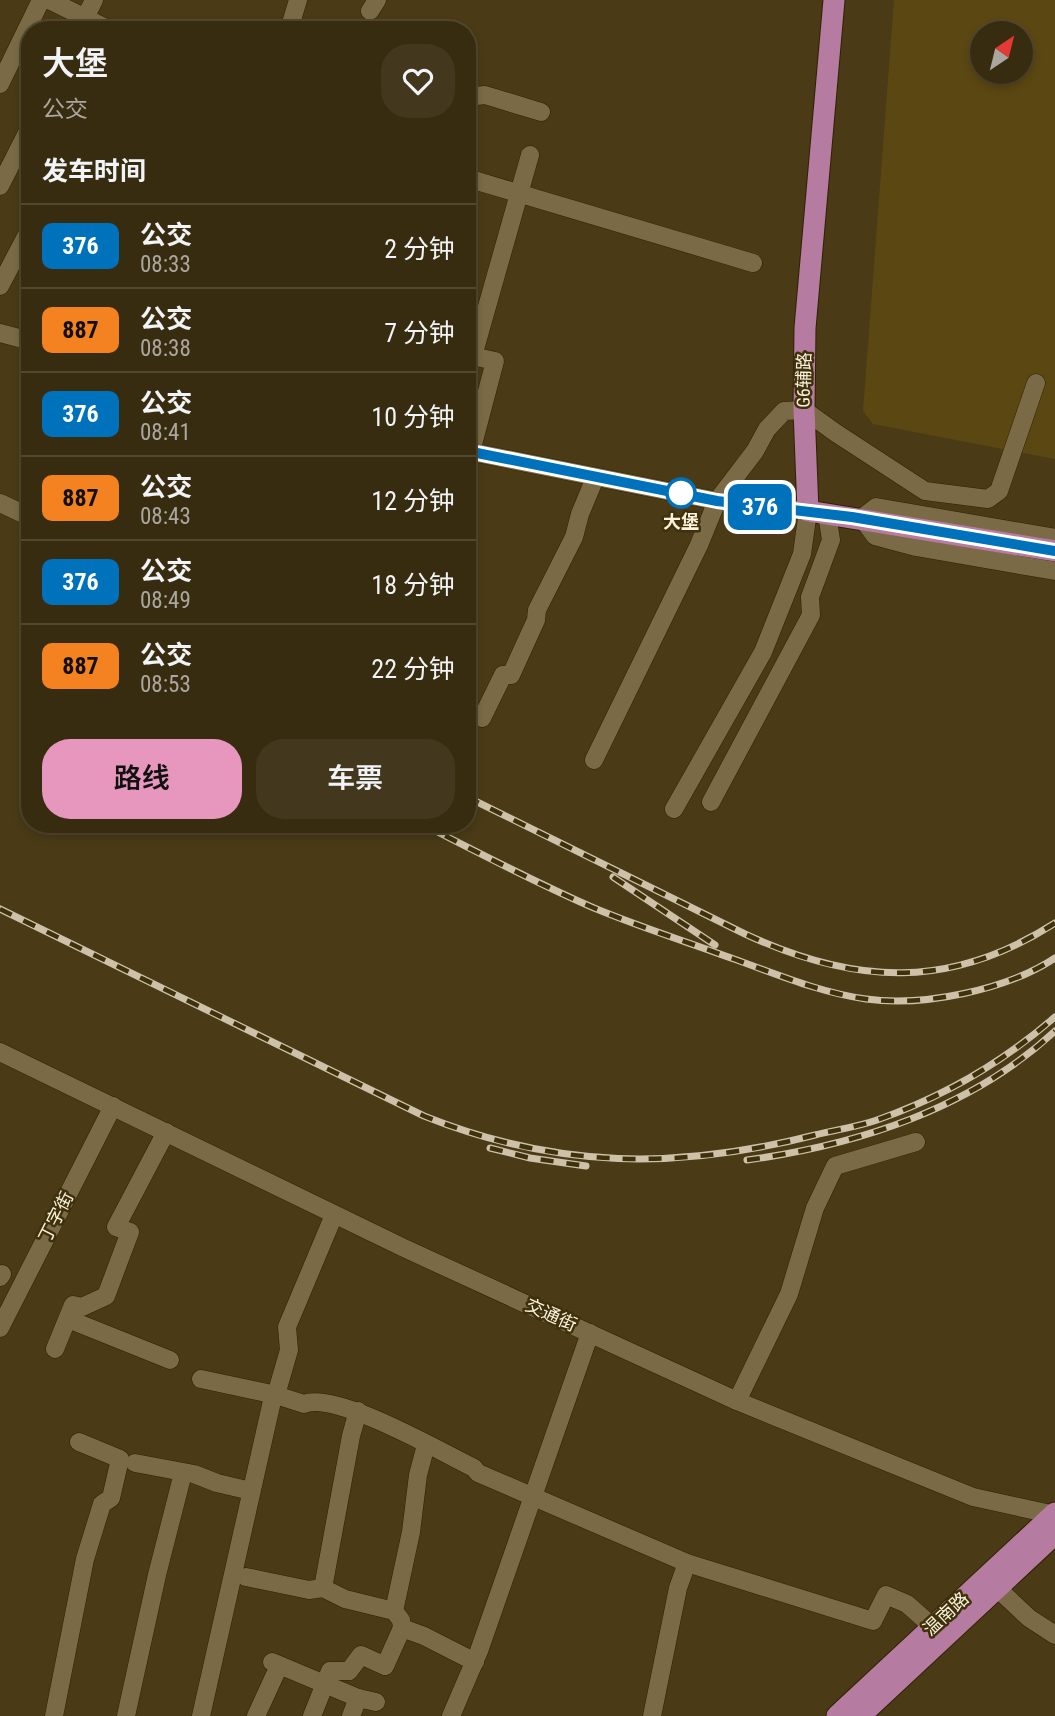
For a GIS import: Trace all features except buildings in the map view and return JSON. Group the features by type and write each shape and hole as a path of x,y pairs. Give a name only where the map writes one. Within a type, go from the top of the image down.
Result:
{"main road":[{"name":"G6辅路","path":"818,513 804,410 805,328 834,0"},
{"path":"818,513 1055,551"},
{"name":"温南路","path":"860,1716 998,1588 1055,1519"},
{"name":"温南路","path":"837,1716 1055,1519"}],"street":[{"path":"31,21 41,0"},
{"path":"49,0 78,21"},
{"path":"84,21 94,0"},
{"path":"292,21 298,0"},
{"path":"0,84 21,41"},
{"path":"476,96 485,95 541,112"},
{"path":"0,186 21,145"},
{"path":"476,336 530,155"},
{"path":"476,181 753,263"},
{"path":"0,286 21,246"},
{"path":"0,333 21,339"},
{"path":"476,356 495,361 476,428"},
{"path":"594,760 699,545 717,501 755,451 767,429 784,411 804,410 925,491 988,499 999,491 1036,383"},
{"path":"476,453 717,501 818,513"},
{"path":"482,718 503,675 511,675 536,620 537,610 574,537 595,478"},
{"path":"907,514 919,504 925,491"},
{"path":"0,503 21,513"},
{"path":"1055,538 876,507 862,518 875,536 916,547 1055,571"},
{"path":"711,802 811,615 810,597 831,540 818,513"},
{"path":"674,809 763,652 818,513"},
{"name":"交通街","path":"0,1052 334,1215 737,1401 973,1497 1055,1519"},
{"name":"丁字街","path":"0,1328 113,1107"},
{"path":"55,1349 73,1306 82,1307 106,1296 130,1232 116,1227 166,1132"},
{"path":"737,1401 789,1294 815,1208 835,1166 916,1142"},
{"path":"201,1716 272,1401 289,1350 287,1327 334,1215"},
{"path":"68,1319 170,1360"},
{"path":"451,1716 475,1662 590,1333"},
{"path":"201,1379 276,1395 304,1404 313,1401 358,1411 474,1468 478,1473 687,1563 873,1621 886,1595 907,1604 933,1627"},
{"path":"323,1587 358,1411"},
{"path":"54,1716 85,1559 102,1503 111,1498 120,1460 79,1442"},
{"path":"394,1611 411,1532 418,1475 426,1445"},
{"path":"135,1464 194,1474 217,1483 251,1490"},
{"path":"126,1716 183,1473"},
{"path":"652,1716 678,1588 687,1563"},
{"path":"246,1577 309,1590 323,1587 345,1599 394,1611 401,1620 402,1628 385,1666 361,1655 349,1671 330,1671 312,1716"},
{"path":"998,1588 1029,1618 1055,1635"},
{"path":"402,1628 425,1636 475,1662"},
{"path":"256,1716 276,1664 367,1700 351,1716"}],"shaded area":[{"path":"894,0 1055,0 1055,459 873,424 863,411"}],"railway":[{"path":"476,801 745,934 825,963 864,971 902,973 940,969 978,960 1016,945 1055,923"},
{"path":"440,833 594,908 799,982 849,996 889,1001 938,998 1013,979 1055,958"},
{"path":"613,877 715,945"},
{"path":"0,909 424,1116 473,1133 570,1155 666,1158 715,1154 764,1146 869,1122 925,1101 971,1077 993,1064 1055,1017"},
{"path":"747,1160 830,1144 912,1119 987,1082 1055,1031"},
{"path":"490,1148 530,1158 586,1166"}],"bus line":[{"name":"376","path":"476,453 717,501 852,517 1055,551"}],"place":[{"name":"大堡","path":"681,493"}]}
